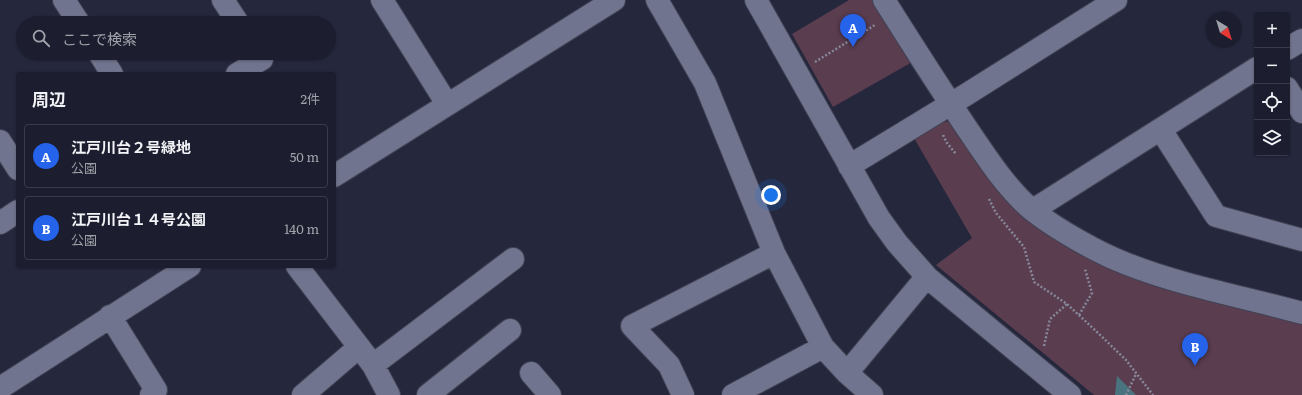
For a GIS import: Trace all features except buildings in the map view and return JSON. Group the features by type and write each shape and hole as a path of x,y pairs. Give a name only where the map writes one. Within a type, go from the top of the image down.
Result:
{"street":[{"path":"64,0 74,16"},
{"path":"223,0 233,16"},
{"path":"382,0 447,104"},
{"path":"336,175 614,0"},
{"path":"657,0 705,83 774,253 823,347 847,373 872,395"},
{"path":"756,0 879,218 897,243 928,278 1070,395"},
{"path":"849,166 1116,0"},
{"path":"888,7 942,109 1002,178 1033,210 1062,230 1125,264 1156,274 1302,313"},
{"path":"1289,48 1302,40"},
{"path":"103,60 111,72"},
{"path":"241,72 263,62"},
{"path":"1033,210 1254,70"},
{"path":"1290,93 1302,112"},
{"path":"1161,130 1216,216 1302,240"},
{"path":"0,141 16,166"},
{"path":"0,222 16,212"},
{"path":"683,395 669,365 632,326 774,253"},
{"path":"373,365 513,259"},
{"path":"2,389 110,316 187,268"},
{"path":"299,268 373,365 389,395"},
{"path":"847,373 919,286 928,278"},
{"path":"110,316 156,390 151,395"},
{"path":"428,395 510,330"},
{"path":"733,395 823,347"},
{"path":"303,395 359,348"},
{"path":"531,373 550,395"}],"path":[{"path":"814,63 888,7"},
{"path":"942,109 947,143 957,155"},
{"path":"986,192 996,212 1024,248 1034,282 1067,304 1079,315 1126,360 1153,395"},
{"path":"1079,315 1092,293 1085,270 1091,247"},
{"path":"1034,366 1043,348 1050,319 1067,304"},
{"path":"1126,395 1137,374"}],"shaded area":[{"path":"849,0 875,0 914,61 833,107 792,34"},
{"path":"943,121 956,123 1036,219 1302,319 1302,395 1094,395 936,265 972,238 914,138"},
{"path":"1117,376 1136,395 1115,395"}],"place":[{"name":"江戸川台２号緑地","path":"853,47"},
{"name":"江戸川台１４号公園","path":"1195,366"}]}
